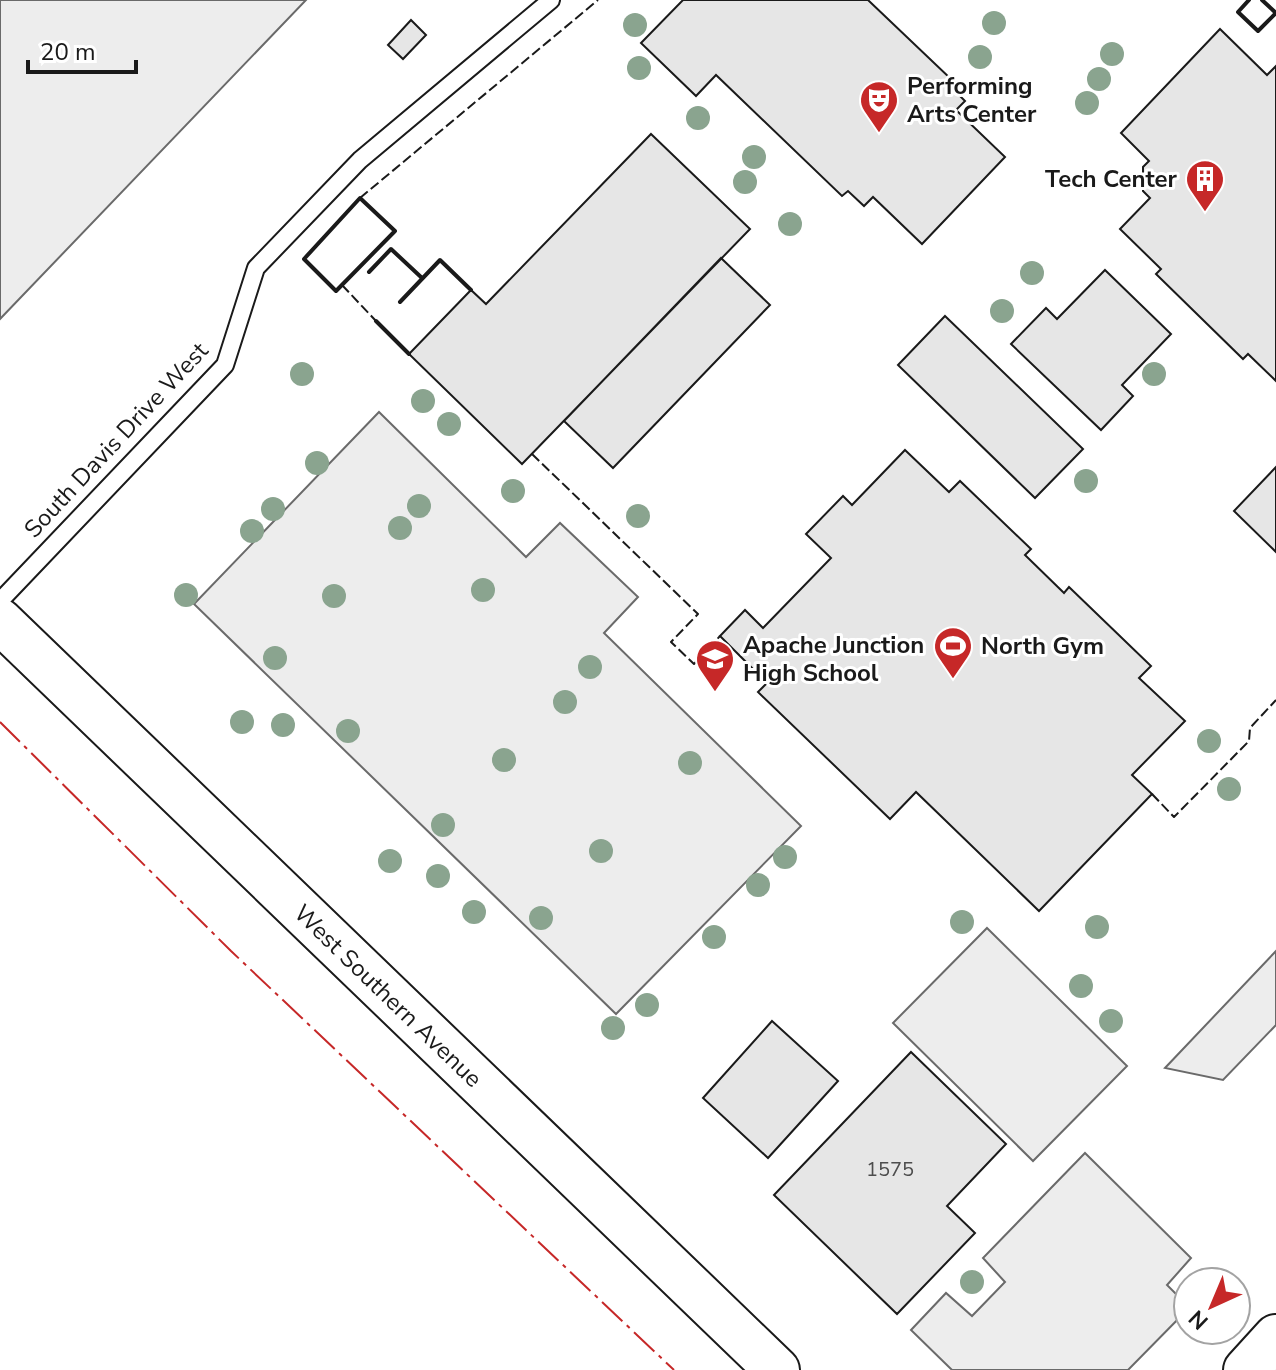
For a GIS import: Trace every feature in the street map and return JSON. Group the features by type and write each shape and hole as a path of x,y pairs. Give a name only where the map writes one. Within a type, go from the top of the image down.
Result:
{"main road":[{"name":"West Southern Avenue","path":"0,621 777,1370"},
{"path":"1246,1370 1276,1337"}],"lane":[{"name":"South Davis Drive West","path":"0,601 225,365 256,268 360,160 551,0"}],"shaded area":[{"path":"0,0 306,0 0,319"},
{"path":"379,412 526,557 560,523 638,597 604,633 801,826 616,1014 194,604"},
{"path":"987,928 1127,1066 1033,1161 893,1023"},
{"path":"1276,951 1276,1025 1223,1080 1165,1068"},
{"path":"1085,1153 1191,1258 1184,1266 1172,1266 1172,1279 1167,1285 1172,1290 1172,1325 1128,1370 952,1370 911,1330 946,1293 972,1316 1005,1282 983,1258"}],"building":[{"name":"Performing Arts Center","path":"683,0 868,0 952,80 948,84 965,101 956,110 1005,157 922,244 873,197 864,206 848,191 842,196 716,75 696,96 641,43"},
{"path":"411,20 426,35 403,59 388,45"},
{"name":"Tech Center","path":"1220,29 1267,75 1276,66 1276,381 1248,354 1243,359 1156,274 1161,269 1120,229 1150,198 1143,191 1143,167 1149,161 1121,133"},
{"path":"651,134 750,229 522,464 409,354 471,290 486,304"},
{"path":"721,258 770,305 613,468 564,421"},
{"path":"1105,270 1171,334 1122,385 1133,396 1101,430 1011,344 1046,308 1057,319"},
{"path":"945,316 1083,449 1035,498 898,365"},
{"name":"North Gym","path":"905,450 949,492 960,481 1031,549 1025,555 1064,593 1069,587 1151,666 1139,678 1185,721 1132,775 1152,794 1039,911 916,792 890,819 758,692 767,683 720,636 745,610 763,628 831,558 806,534 843,496 852,505"},
{"path":"1276,467 1276,552 1234,511"},
{"path":"772,1021 838,1081 768,1158 703,1098"},
{"path":"911,1052 1006,1144 947,1206 975,1233 897,1314 774,1195"}],"fence":[{"path":"360,198 598,0"},
{"path":"342,285 376,321"},
{"path":"532,454 698,614 671,642 694,664 720,636"},
{"path":"1152,794 1174,817 1249,741 1250,728 1276,700"}],"wall":[{"path":"1249,0 1238,12 1258,31 1276,13 1262,0"},
{"path":"360,198 395,231 336,291 304,259 360,198"},
{"path":"369,272 391,249 422,278"},
{"path":"400,302 440,260 471,290"},
{"path":"376,321 409,354"}],"power":[{"path":"0,722 231,951 674,1370"}],"place":[{"name":"Performing Arts Center","path":"879,134"},
{"name":"Tech Center","path":"1205,213"},
{"name":"North Gym","path":"953,680"},
{"name":"Apache Junction High School","path":"715,693"}]}
